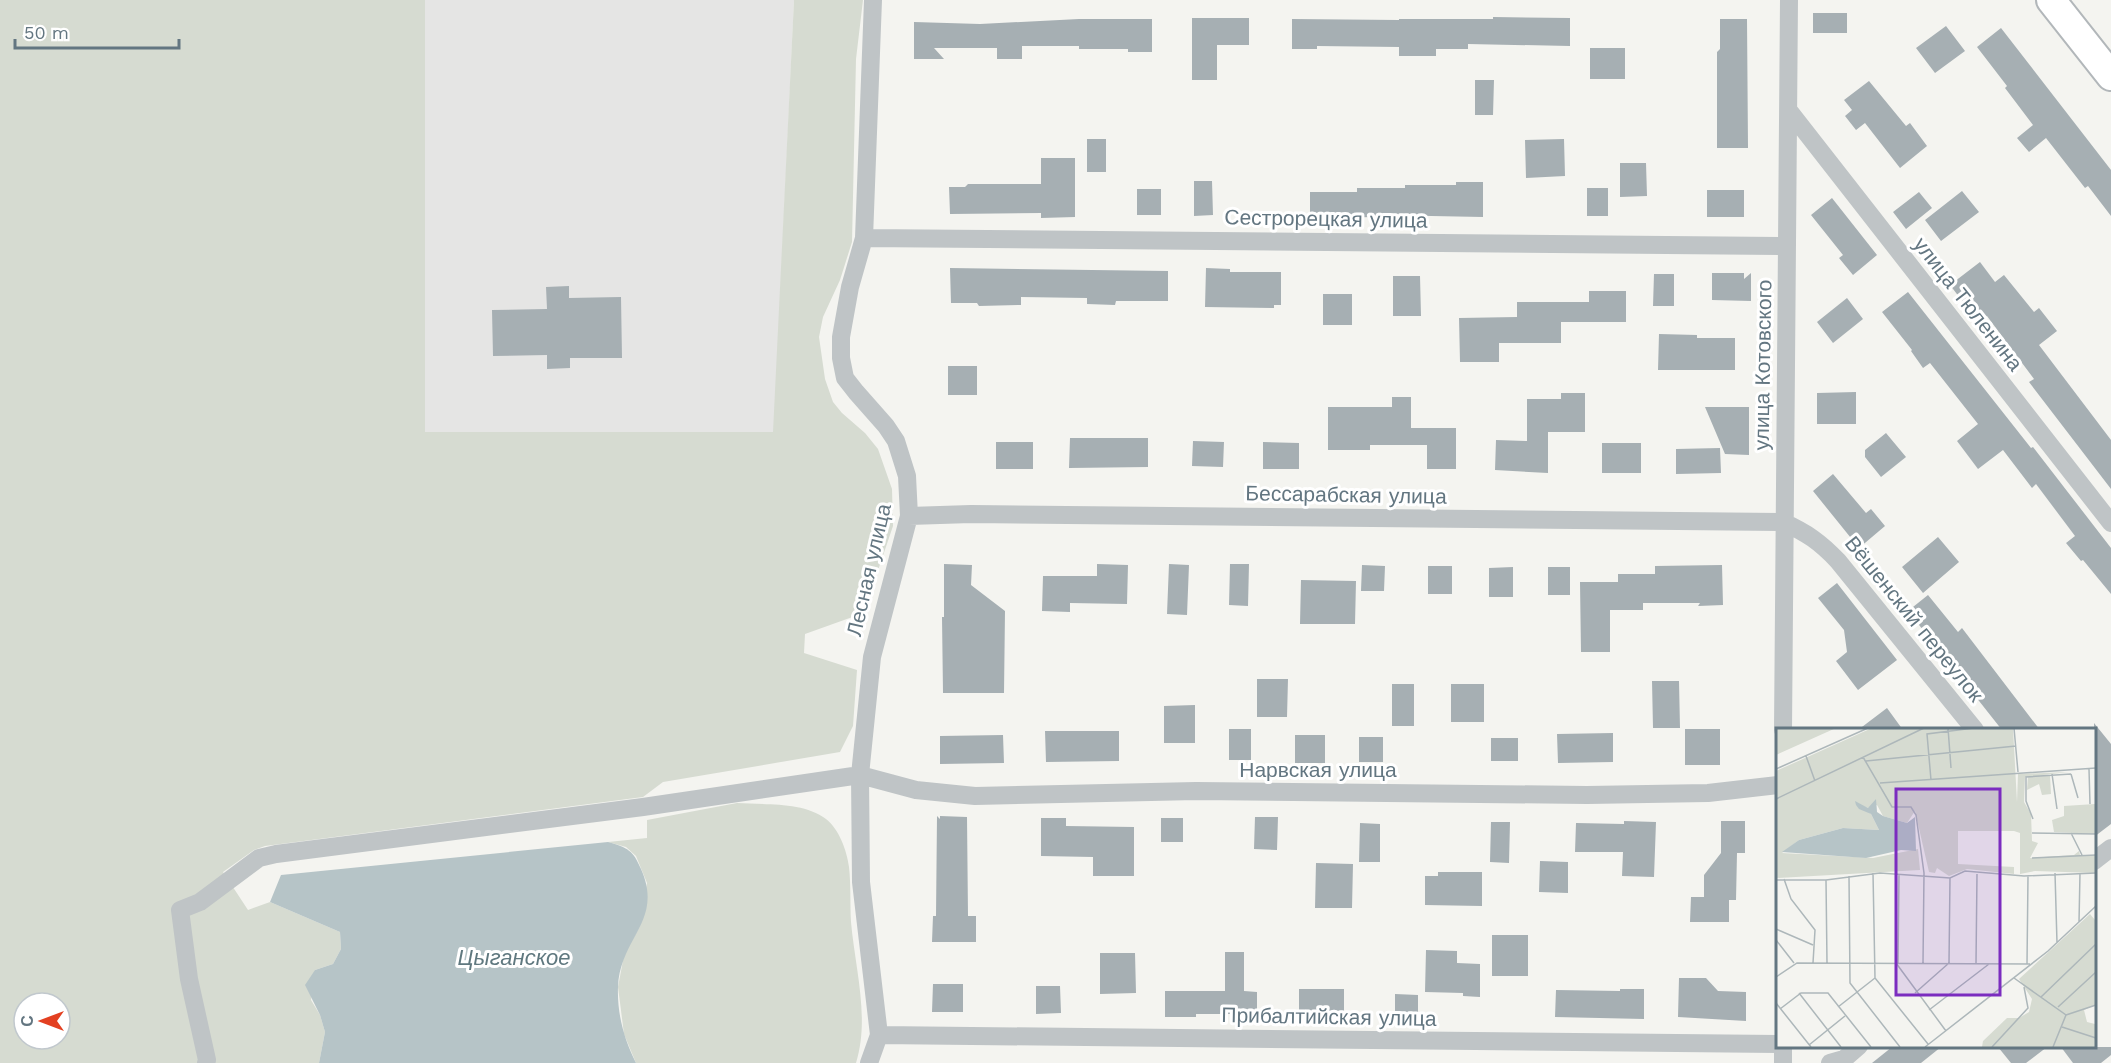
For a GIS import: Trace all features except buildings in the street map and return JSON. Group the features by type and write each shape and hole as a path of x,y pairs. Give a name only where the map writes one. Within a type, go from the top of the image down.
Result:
{"main road":[{"path":"2051,0 2111,76"}],"street":[{"name":"Лесная улица","path":"869,1063 879,1035 861,882 860,775 872,657 909,516 907,476 896,441 845,378 841,358 841,337 850,287 864,237 873,0"},
{"name":"улица Котовского","path":"1783,728 1783,522 1790,112 1789,0"},
{"name":"улица Тюленина","path":"1790,112 2111,523"},
{"name":"Сестрорецкая улица","path":"864,237 1787,246"},
{"name":"Бессарабская улица","path":"909,516 971,514 1783,522"},
{"name":"Вёшенский переулок","path":"1783,522 1808,533 1824,545 1973,728"},
{"name":"Нарвская улица","path":"860,775 916,790 975,796 1196,791 1575,795 1708,793 1776,785"},
{"path":"206,1063 189,979 180,910 200,902 259,858 643,807 860,775"},
{"path":"2096,859 2111,848"},
{"name":"Прибалтийская улица","path":"879,1035 1776,1044"},
{"path":"1830,1063 1844,1059 1858,1048"}],"shaded area":[{"path":"0,0 425,0 425,432 773,432 794,0 863,0 856,59 852,242 840,280 823,317 819,337 825,379 833,402 878,449 892,489 893,526 871,591 858,615 805,634 804,653 857,670 853,726 840,752 663,782 643,797 265,846 254,850 223,872 248,910 270,902 340,932 341,949 333,964 315,970 311,1000 320,1015 325,1032 319,1063 0,1063"},
{"path":"425,0 794,0 774,432 425,432"},
{"path":"737,803 783,805 806,809 817,813 831,823 842,841 849,867 851,922 862,1011 860,1046 856,1063 636,1063 624,1034 618,987 624,955 639,928 647,883 636,856 626,847 608,842 647,838 647,820"}],"water":[{"name":"Цыганское","path":"608,842 625,848 632,854 641,869 647,887 644,916 626,955 618,987 622,1026 636,1063 319,1063 325,1032 320,1015 305,985 315,970 333,964 341,949 340,932 270,902 281,875"}]}
